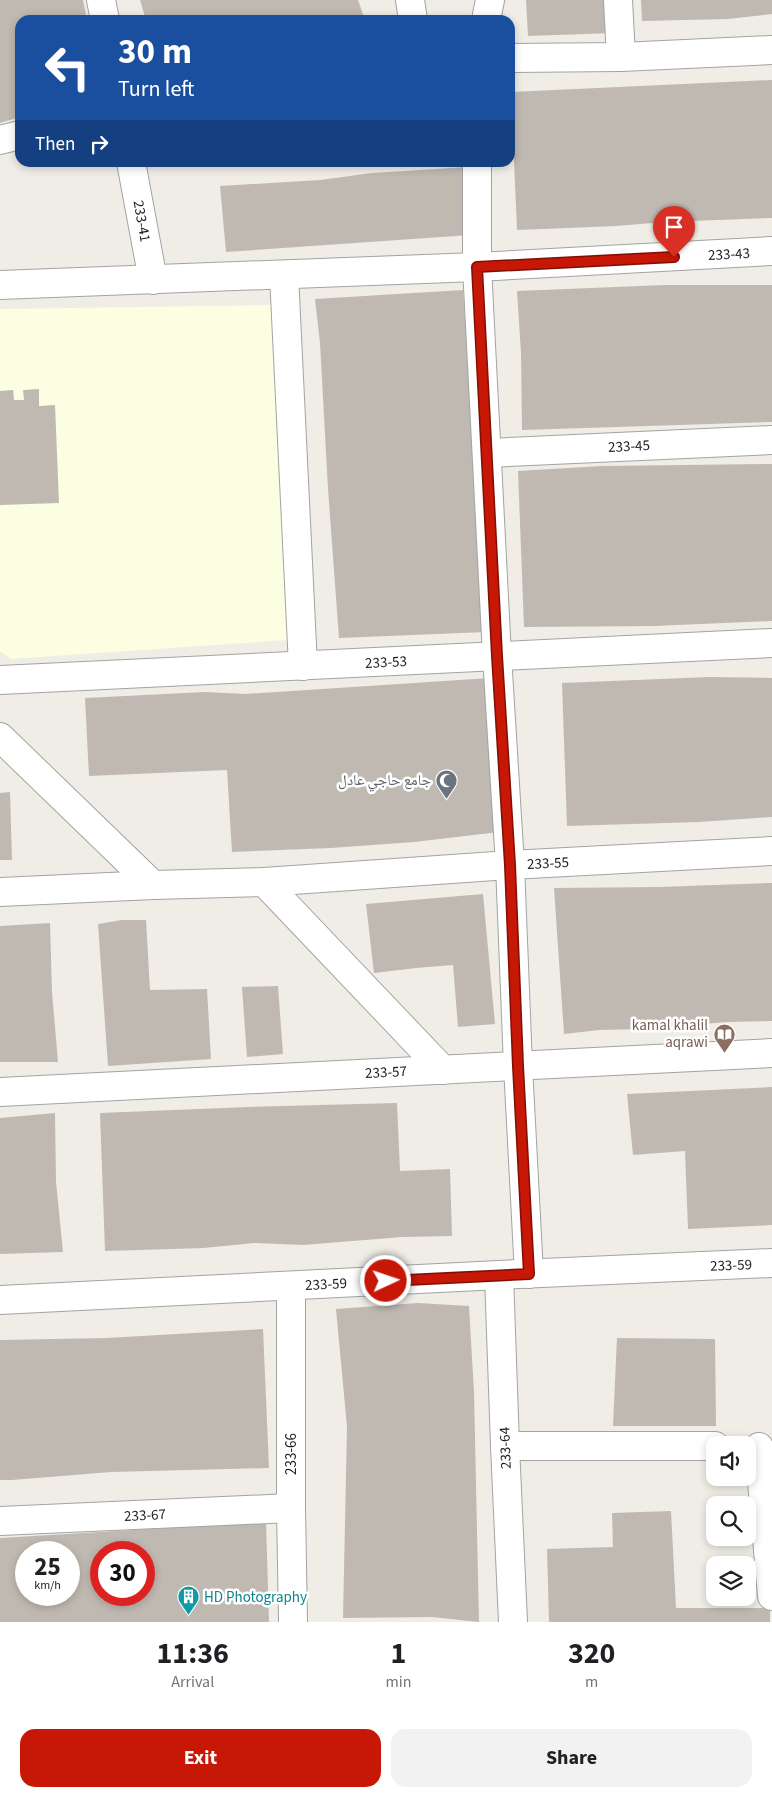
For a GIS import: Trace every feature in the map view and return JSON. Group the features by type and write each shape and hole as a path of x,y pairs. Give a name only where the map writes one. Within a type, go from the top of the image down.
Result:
{"street":[{"path":"101,0 104,15"},
{"path":"410,0 412,15"},
{"path":"487,15 490,0"},
{"path":"618,0 621,56"},
{"path":"515,58 772,50"},
{"path":"0,140 15,136"},
{"name":"233-41","path":"133,167 152,280"},
{"path":"477,167 477,267 510,865 529,1274"},
{"name":"233-43","path":"0,285 477,267 772,251"},
{"path":"284,275 303,666"},
{"name":"233-45","path":"487,453 772,440"},
{"name":"233-53","path":"0,680 772,643"},
{"path":"0,737 153,885"},
{"name":"233-55","path":"0,892 264,882 510,865 772,851"},
{"path":"264,882 443,1070"},
{"name":"233-57","path":"0,1092 772,1053"},
{"name":"233-59","path":"0,1300 772,1263"},
{"name":"233-64","path":"499,1275 514,1622"},
{"name":"233-66","path":"291,1286 290,1508 293,1622"},
{"path":"505,1446 706,1446"},
{"path":"759,1447 772,1596"},
{"name":"233-67","path":"0,1522 290,1508"}],"shaded area":[{"path":"273,305 288,640 11,659 0,651 0,309"}],"building":[{"path":"0,0 83,0 86,15 15,15 15,118 0,123"},
{"path":"140,0 358,0 363,15 144,15"},
{"path":"526,0 611,0 613,33 528,36"},
{"path":"641,0 772,0 772,14 728,19 642,21"},
{"path":"772,80 772,218 517,230 514,167 515,92"},
{"path":"468,167 470,235 226,252 220,186 320,180 372,173"},
{"path":"665,285 772,285 772,422 522,430 521,353 517,291"},
{"path":"463,290 473,436 474,480 486,632 339,638 320,343 315,299"},
{"path":"39,389 39,406 55,405 59,503 0,505 0,391 13,390 14,400 24,400 23,390"},
{"path":"772,464 772,621 654,626 524,627 518,471 602,466"},
{"path":"710,677 772,678 772,817 699,822 567,826 562,683"},
{"path":"490,678 499,832 414,842 232,852 227,770 89,776 85,698 205,692 245,694"},
{"path":"10,792 12,860 0,860 0,793"},
{"path":"772,883 772,1021 599,1030 564,1034 554,888"},
{"path":"483,894 495,1024 458,1027 453,965 374,973 366,904"},
{"path":"122,920 146,920 150,990 207,989 211,1059 108,1066 98,924"},
{"path":"50,923 52,992 58,1062 0,1062 0,926"},
{"path":"278,986 283,1054 247,1057 242,987"},
{"path":"772,1087 772,1225 688,1229 685,1151 633,1155 627,1094"},
{"path":"397,1103 400,1171 450,1169 452,1236 402,1237 303,1245 254,1243 204,1248 105,1251 100,1113"},
{"path":"55,1113 56,1182 63,1252 0,1254 0,1118"},
{"path":"418,1303 469,1306 474,1392 479,1622 432,1617 343,1618 347,1427 336,1309"},
{"path":"263,1329 269,1468 111,1472 0,1480 0,1340 106,1338"},
{"path":"617,1338 715,1339 716,1426 613,1426"},
{"path":"671,1511 676,1608 770,1608 770,1622 549,1622 547,1549 613,1547 612,1513"},
{"path":"266,1522 269,1622 0,1622 0,1538"}],"place":[{"name":"جامع حاجي عادل","path":"447,799"},
{"name":"kamal khalil aqrawi","path":"724,1053"},
{"name":"HD Photography","path":"188,1616"}],"route":[{"path":"386,1281 529,1274 510,865 477,267 674,257"}]}
